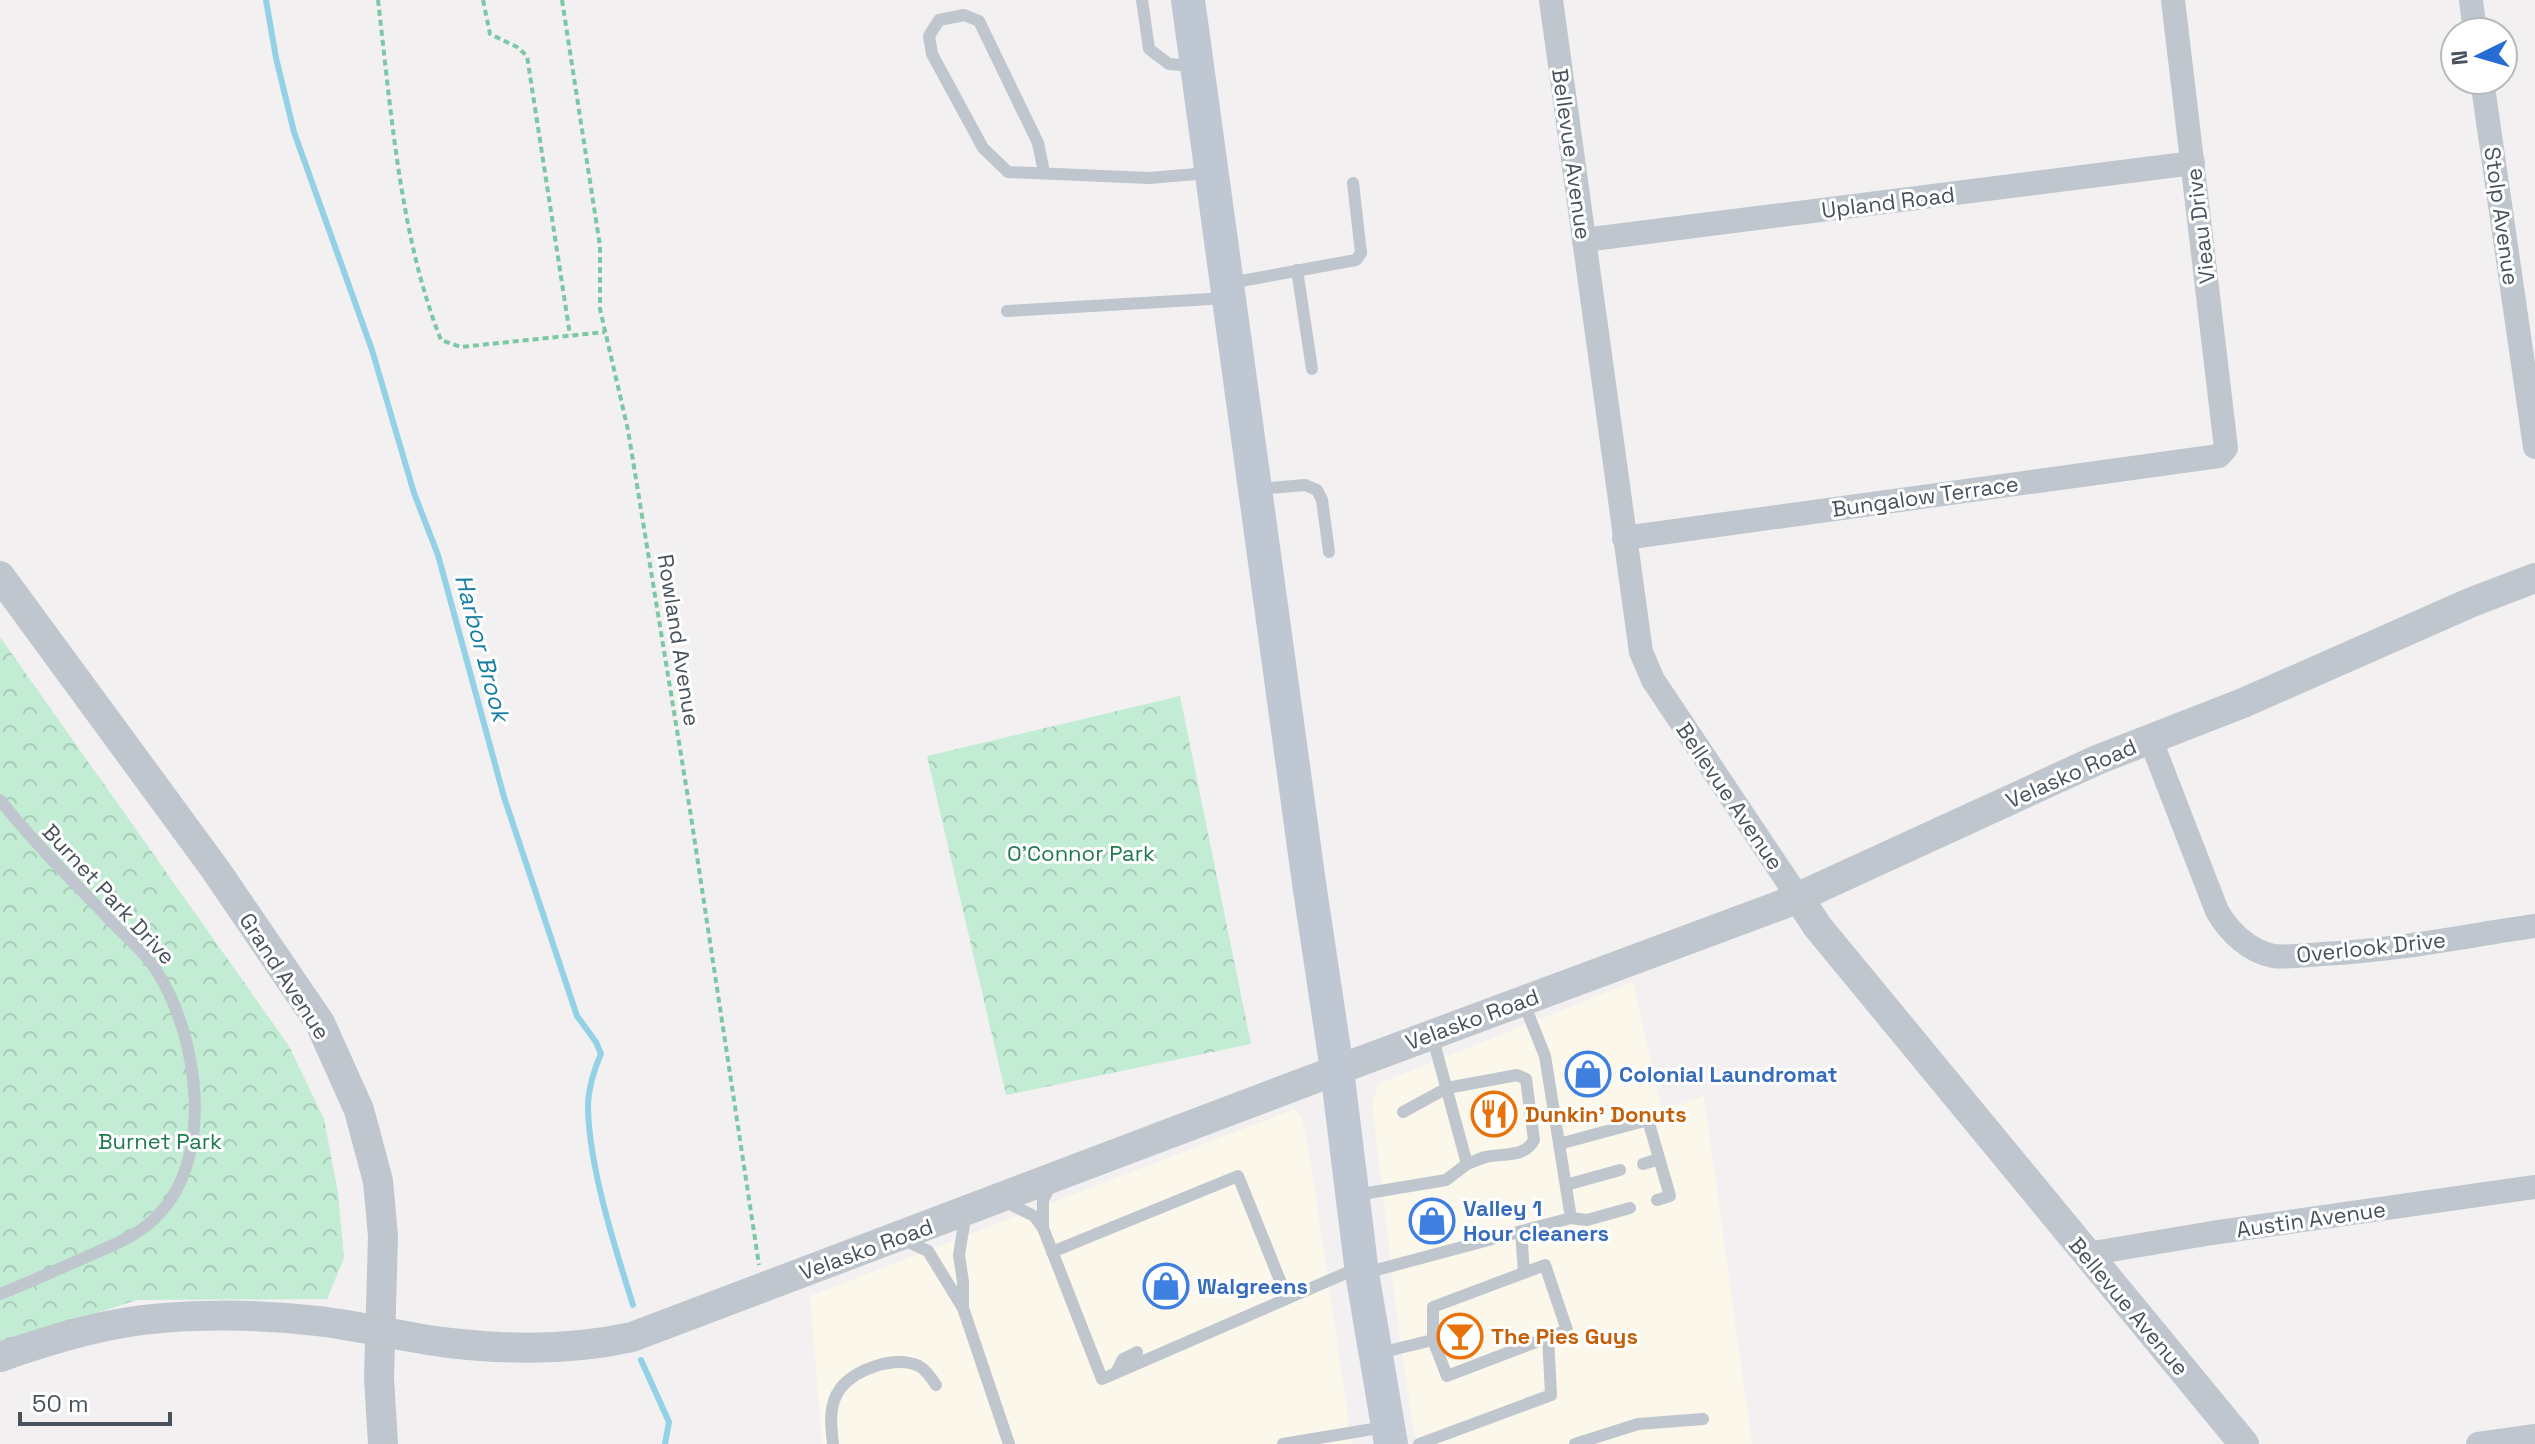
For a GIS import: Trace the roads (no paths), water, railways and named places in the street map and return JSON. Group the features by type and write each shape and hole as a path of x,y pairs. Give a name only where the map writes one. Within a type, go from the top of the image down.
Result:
{"main road":[{"path":"1188,0 1362,1270 1390,1435"}],"street":[{"name":"Bellevue Avenue","path":"1551,0 1641,652 1653,680 1817,926 2244,1444"},
{"name":"Vieau Drive","path":"2173,0 2224,451"},
{"name":"Stolp Avenue","path":"2484,96 2535,447"},
{"name":"Upland Road","path":"1584,240 2193,163"},
{"name":"Bungalow Terrace","path":"1624,538 2213,458 2224,451"},
{"name":"Grand Avenue","path":"0,576 215,869 320,1023 359,1110 378,1181 383,1236 379,1378 383,1444"},
{"name":"Velasko Road","path":"0,1357 49,1340 125,1322 238,1316 318,1321 451,1343 541,1349 632,1337 1798,897 2097,760 2243,703 2472,602 2535,578"},
{"name":"Overlook Drive","path":"2150,738 2217,911 2224,924 2241,941 2263,953 2276,956 2345,953 2535,926"},
{"name":"Austin Avenue","path":"2087,1254 2535,1187"},
{"path":"2478,1444 2535,1436"}],"lane":[{"path":"1142,0 1149,49 1169,64 1197,66"},
{"path":"1044,172 1038,143 979,21 964,15 939,20 929,36 932,54 983,148 1008,172 1149,178 1211,173"},
{"path":"1007,311 1228,290 1297,270 1356,260 1361,253 1353,183"},
{"path":"1297,270 1312,369"},
{"path":"1255,489 1305,485 1317,490 1322,500 1329,552"},
{"name":"Burnet Park Drive","path":"0,800 28,836 155,968 176,1005 182,1025 193,1081 195,1124 189,1161 177,1190 155,1219 131,1236 0,1294"},
{"path":"1523,1001 1545,1056 1571,1218"},
{"path":"1432,1035 1467,1164"},
{"path":"1353,1195 1446,1180 1467,1164 1486,1157 1520,1153 1530,1148 1534,1140 1526,1079 1517,1075 1447,1088 1403,1112"},
{"path":"1559,1144 1648,1120 1670,1196 1657,1200"},
{"path":"1643,1164 1659,1159"},
{"path":"1566,1185 1620,1170"},
{"path":"1052,1252 1238,1176 1287,1298"},
{"path":"1043,1228 1043,1200 1054,1178"},
{"path":"1000,1199 1034,1216 1043,1228 1102,1379 1287,1298 1362,1270 1571,1218 1587,1220 1630,1208"},
{"path":"963,1308 959,1255 966,1212"},
{"path":"1521,1231 1524,1273"},
{"path":"899,1237 928,1251 963,1308 1009,1444"},
{"path":"1545,1265 1567,1330 1548,1337 1447,1376 1433,1340 1433,1307 1545,1265"},
{"path":"1419,1444 1551,1395 1548,1337"},
{"path":"1376,1353 1433,1340"},
{"path":"1158,1343 1182,1345"},
{"path":"1116,1373 1123,1359 1137,1352"},
{"path":"833,1444 830,1418 839,1390 861,1371 894,1363 920,1367 936,1385"},
{"path":"1575,1444 1638,1424 1703,1419"},
{"path":"1283,1444 1390,1435"}],"waterway":[{"name":"Harbor Brook","path":"266,0 294,132 372,350 414,493 438,555 504,797 577,1016 601,1054 589,1094 589,1130 604,1207 633,1305"},
{"name":"Harbor Brook","path":"641,1360 669,1422 665,1444"}],"place":[{"name":"Colonial Laundromat","path":"1588,1074"},
{"name":"Dunkin' Donuts","path":"1494,1114"},
{"name":"Valley 1 Hour cleaners","path":"1432,1221"},
{"name":"Walgreens","path":"1166,1286"},
{"name":"The Pies Guys","path":"1460,1336"}],"park label":[{"name":"O'Connor Park","path":"1081,853"},
{"name":"Burnet Park","path":"160,1141"}]}
